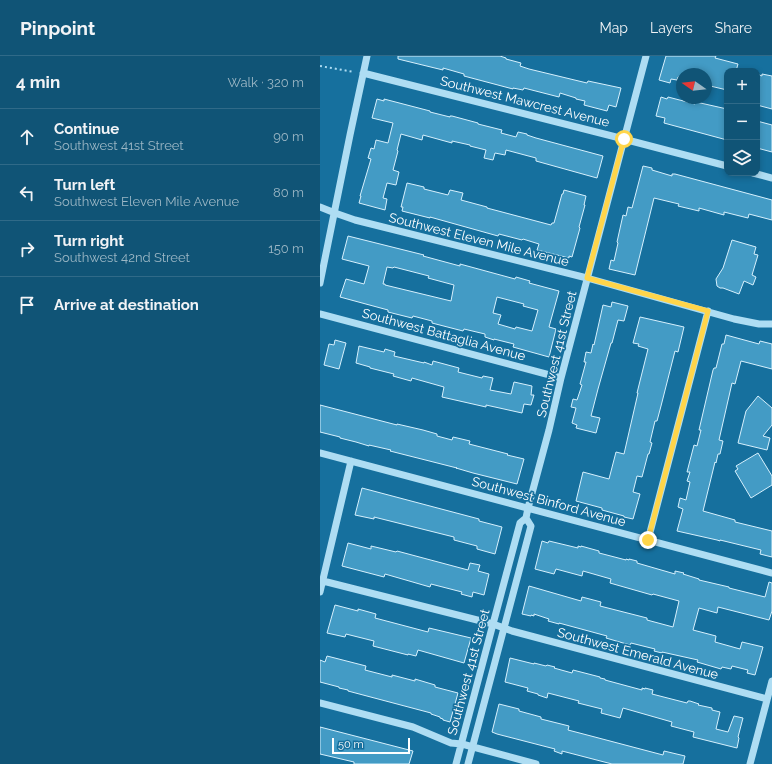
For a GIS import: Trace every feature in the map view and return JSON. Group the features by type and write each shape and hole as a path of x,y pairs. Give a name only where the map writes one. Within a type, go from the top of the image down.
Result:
{"street":[{"path":"320,283 367,56"},
{"name":"Southwest 41st Street","path":"456,764 520,523 526,518 561,378 646,56"},
{"name":"Southwest Mawcrest Avenue","path":"364,73 724,165"},
{"path":"760,175 772,178"},
{"name":"Southwest Eleven Mile Avenue","path":"320,207 355,220 587,278 740,320 759,324 772,324"},
{"path":"648,540 708,311"},
{"name":"Southwest Battaglia Avenue","path":"320,314 561,378"},
{"name":"Southwest Binford Avenue","path":"320,453 772,573"},
{"path":"320,592 351,461"},
{"name":"Southwest 41st Street","path":"468,764 531,526 526,518"},
{"name":"Southwest Emerald Avenue","path":"323,582 493,624 767,699"},
{"path":"750,764 772,681"},
{"path":"320,703 413,727 452,743 462,744 536,764"}],"path":[{"path":"320,66 364,73"}],"building":[{"path":"398,56 500,56 521,63 520,66 529,69 587,83 588,81 621,88 616,107 609,105 607,111 584,105 585,101 560,93 559,97 524,88 523,90 513,89 464,76 464,74 443,68 443,70 398,59"},
{"path":"666,56 716,56 715,58 738,64 737,68 724,68 724,89 712,86 712,68 676,68 676,80 671,79 670,83 659,80"},
{"path":"762,74 772,76 772,109 760,106 760,75 762,76"},
{"path":"661,97 676,99 676,104 705,104 724,108 724,139 664,123 665,118 656,116"},
{"path":"377,99 384,101 384,99 430,112 478,123 502,130 501,133 516,137 518,132 603,156 597,178 536,161 536,158 506,150 505,155 495,153 493,160 484,158 486,150 470,145 452,141 452,143 423,135 422,140 401,134 393,170 399,172 396,185 387,183 383,198 387,199 385,210 359,203 371,159 368,158 371,148 374,149 376,140 388,143 393,123 372,118"},
{"path":"760,122 772,125 772,152 760,149"},
{"path":"643,166 672,176 672,174 675,174 772,200 772,220 749,214 748,218 724,212 724,215 699,208 699,211 654,198 635,275 609,269 611,260 614,261 623,215 626,216 628,207 632,208"},
{"path":"407,183 448,195 450,190 463,193 461,200 551,225 554,223 564,190 586,196 580,228 572,257 569,256 569,258 537,250 539,244 523,239 499,234 498,236 430,217 402,211 403,207 401,207"},
{"path":"348,236 424,255 423,256 460,266 460,264 515,279 516,277 530,281 529,283 559,291 549,327 556,329 549,357 513,347 514,344 485,337 485,334 464,329 463,331 432,323 432,321 413,316 412,318 388,312 388,310 340,297 346,279 364,284 369,266 342,259","holes":["387,267 394,267 429,276 428,278 454,285 451,301 383,284","497,297 524,304 523,306 538,310 532,331 516,327 515,329 498,324 501,315 493,313"]},
{"path":"732,240 756,247 754,254 758,255 752,275 756,277 753,285 744,281 739,294 720,288 717,286 716,279 723,268"},
{"path":"612,302 628,306 624,321 618,320 591,416 600,418 596,433 576,428 577,425 572,423 576,408 571,407 573,399 577,400 582,385 580,384 586,362 584,362 586,352 591,353 593,344 594,345 603,305 611,307"},
{"path":"640,317 684,327 678,352 675,351 657,421 655,421 650,442 652,443 642,477 637,476 633,492 640,494 633,519 576,501 583,472 609,479 616,452 624,454 648,349 638,346 639,344 633,343"},
{"path":"726,335 759,344 760,341 772,344 772,369 741,361 735,384 732,383 719,440 723,441 720,454 718,454 716,463 715,462 703,511 735,520 735,522 772,531 772,557 760,554 761,550 677,531 683,509 678,507 680,498 686,500 690,482 687,481 690,472 687,472 694,445 697,446 701,430 699,430 713,370 716,368 722,344 724,344"},
{"path":"335,340 346,343 339,369 324,365 329,344 334,345"},
{"path":"359,346 384,352 385,349 395,352 394,356 432,365 433,361 459,368 458,372 482,378 483,376 493,378 490,390 511,394 514,382 532,386 531,395 534,395 531,405 524,404 522,413 442,397 444,387 412,378 411,381 393,376 394,374 356,363"},
{"path":"758,396 772,408 772,425 763,436 770,438 767,450 738,443 746,411"},
{"path":"320,405 397,425 423,430 452,440 453,437 470,441 469,444 524,459 517,484 320,432"},
{"path":"758,453 772,476 772,485 751,498 735,471 738,469 736,466"},
{"path":"362,488 479,519 479,521 502,527 495,554 477,549 477,546 454,540 454,537 374,517 374,519 355,515"},
{"path":"542,541 548,543 549,541 578,548 578,546 581,546 599,551 599,553 626,560 629,559 637,561 637,563 675,574 675,571 684,573 683,574 699,580 765,597 769,582 772,583 772,611 769,620 718,607 717,613 699,608 693,630 716,636 715,642 740,649 742,642 763,647 755,675 747,673 748,670 732,666 731,669 722,667 721,669 697,662 698,660 654,651 655,649 631,643 630,645 606,638 607,636 548,621 549,619 534,614 534,616 531,616 522,614 529,586 581,601 582,597 601,602 600,606 647,618 647,620 673,627 679,601 610,583 611,579 583,571 582,576 556,569 554,574 535,569"},
{"path":"348,543 371,549 371,546 397,551 468,570 470,563 480,565 478,571 489,574 484,595 473,592 472,597 461,594 462,592 431,584 430,587 385,574 384,577 342,566"},
{"path":"335,605 376,614 375,618 428,632 429,628 471,638 464,663 418,650 416,656 408,655 373,646 374,641 346,634 345,637 327,633"},
{"path":"327,656 366,666 365,670 392,677 392,675 415,681 415,679 435,685 435,687 458,693 450,722 431,713 320,682 320,660 325,662"},
{"path":"510,658 534,664 547,665 572,673 573,670 642,690 642,688 645,688 653,690 652,694 687,703 690,701 699,704 698,705 712,708 712,710 720,712 716,729 728,732 734,716 743,718 737,748 693,737 694,732 671,726 672,722 623,708 620,718 601,713 602,709 578,703 579,701 548,693 547,698 527,691 528,688 505,682"},
{"path":"499,704 519,709 519,711 541,717 541,719 569,726 568,730 663,755 664,751 685,756 683,764 612,764 562,751 562,754 554,751 555,749 497,734 492,732"},
{"path":"320,727 413,751 409,764 354,764 354,762 320,754"}],"route":[{"path":"624,139 587,278 708,311 648,540"}]}
